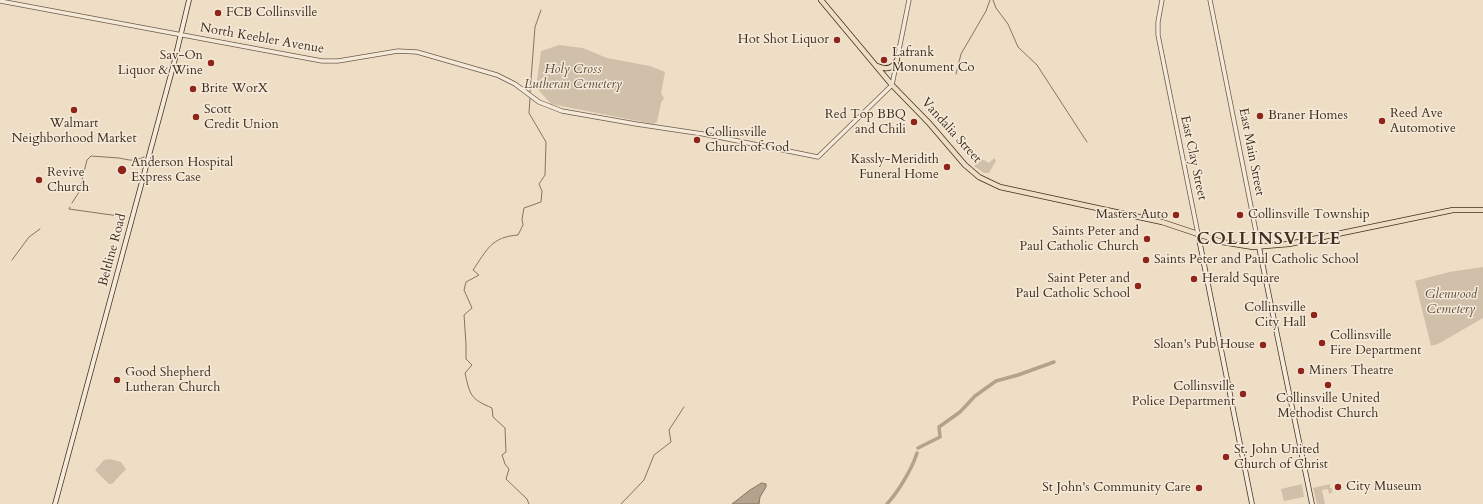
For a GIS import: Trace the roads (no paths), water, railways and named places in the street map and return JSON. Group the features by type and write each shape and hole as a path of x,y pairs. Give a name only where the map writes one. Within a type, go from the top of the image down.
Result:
{"main road":[{"name":"Beltline Road","path":"55,504 181,35 189,0"},
{"name":"Vandalia Street","path":"821,0 892,85 925,118 968,168 979,177 992,184 1010,190 1162,222 1233,244 1260,247 1289,244 1453,210 1483,210"},
{"path":"876,65 891,68 897,60"},
{"name":"East Clay Street","path":"1198,234 1252,504"},
{"name":"East Main Street","path":"1260,247 1312,504"}],"street":[{"path":"892,85 909,0"},
{"name":"East Clay Street","path":"1162,0 1158,22 1158,35 1198,234"},
{"name":"East Main Street","path":"1210,0 1260,247"},
{"name":"North Keebler Avenue","path":"0,1 322,61 338,61 398,52 417,52 497,75 515,84 539,102 562,111 704,134 818,158 892,85"}],"waterway":[{"path":"956,74 961,54 986,11 990,0"},
{"path":"993,0 996,8 1008,24 1018,47 1037,65 1087,142"},
{"path":"530,92 535,27 541,10"},
{"path":"529,504 527,499 506,479 509,469 505,464 502,455 506,452 505,428 493,417 492,408 472,396 468,387 465,373 472,365 466,359 464,315 472,308 464,290 466,282 479,275 473,270 486,251 502,238 518,235 523,225 522,219 524,208 541,202 542,191 539,184 545,175 546,142 529,113 530,98"},
{"path":"72,203 79,192 87,160 91,156 132,160 137,160 144,157"},
{"path":"70,207 69,209 126,217"},
{"path":"12,260 29,237 40,229"},
{"path":"918,448 940,437 939,427 960,412 975,396 996,381 1054,362"},
{"path":"621,504 644,480 654,455 671,442 669,430 684,407"},
{"path":"887,504 904,480 917,453"}],"place":[{"name":"FCB Collinsville","path":"218,13"},
{"name":"Hot Shot Liquor","path":"837,40"},
{"name":"Lafrank Monument Co","path":"884,60"},
{"name":"Sav-On Liquor & Wine","path":"211,63"},
{"name":"Brite WorX","path":"193,89"},
{"name":"Walmart Neighborhood Market","path":"74,110"},
{"name":"Braner Homes","path":"1260,116"},
{"name":"Scott Credit Union","path":"196,117"},
{"name":"Reed Ave Automotive","path":"1382,121"},
{"name":"Red Top BBQ and Chili","path":"914,122"},
{"name":"Collinsville Church of God","path":"697,140"},
{"name":"Kassly-Meridith Funeral Home","path":"947,167"},
{"name":"Anderson Hospital Express Case","path":"122,170"},
{"name":"Revive Church","path":"39,180"},
{"name":"Masters Auto","path":"1176,215"},
{"name":"Collinsville Township","path":"1240,215"},
{"name":"Saints Peter and Paul Catholic Church","path":"1147,239"},
{"name":"Saints Peter and Paul Catholic School","path":"1146,260"},
{"name":"Herald Square","path":"1194,279"},
{"name":"Saint Peter and Paul Catholic School","path":"1138,286"},
{"name":"Collinsville City Hall","path":"1314,315"},
{"name":"Collinsville Fire Department","path":"1322,343"},
{"name":"Sloan's Pub House","path":"1263,345"},
{"name":"Miners Theatre","path":"1301,371"},
{"name":"Good Shepherd Lutheran Church","path":"117,380"},
{"name":"Collinsville United Methodist Church","path":"1328,385"},
{"name":"Collinsville Police Department","path":"1243,394"},
{"name":"St. John United Church of Christ","path":"1226,457"},
{"name":"City Museum","path":"1338,487"},
{"name":"St John's Community Care","path":"1199,488"}],"district":[{"name":"COLLINSVILLE","path":"1269,240"}],"park label":[{"name":"Holy Cross Lutheran Cemetery","path":"573,78"},
{"name":"Glenwood Cemetery","path":"1451,302"}]}
